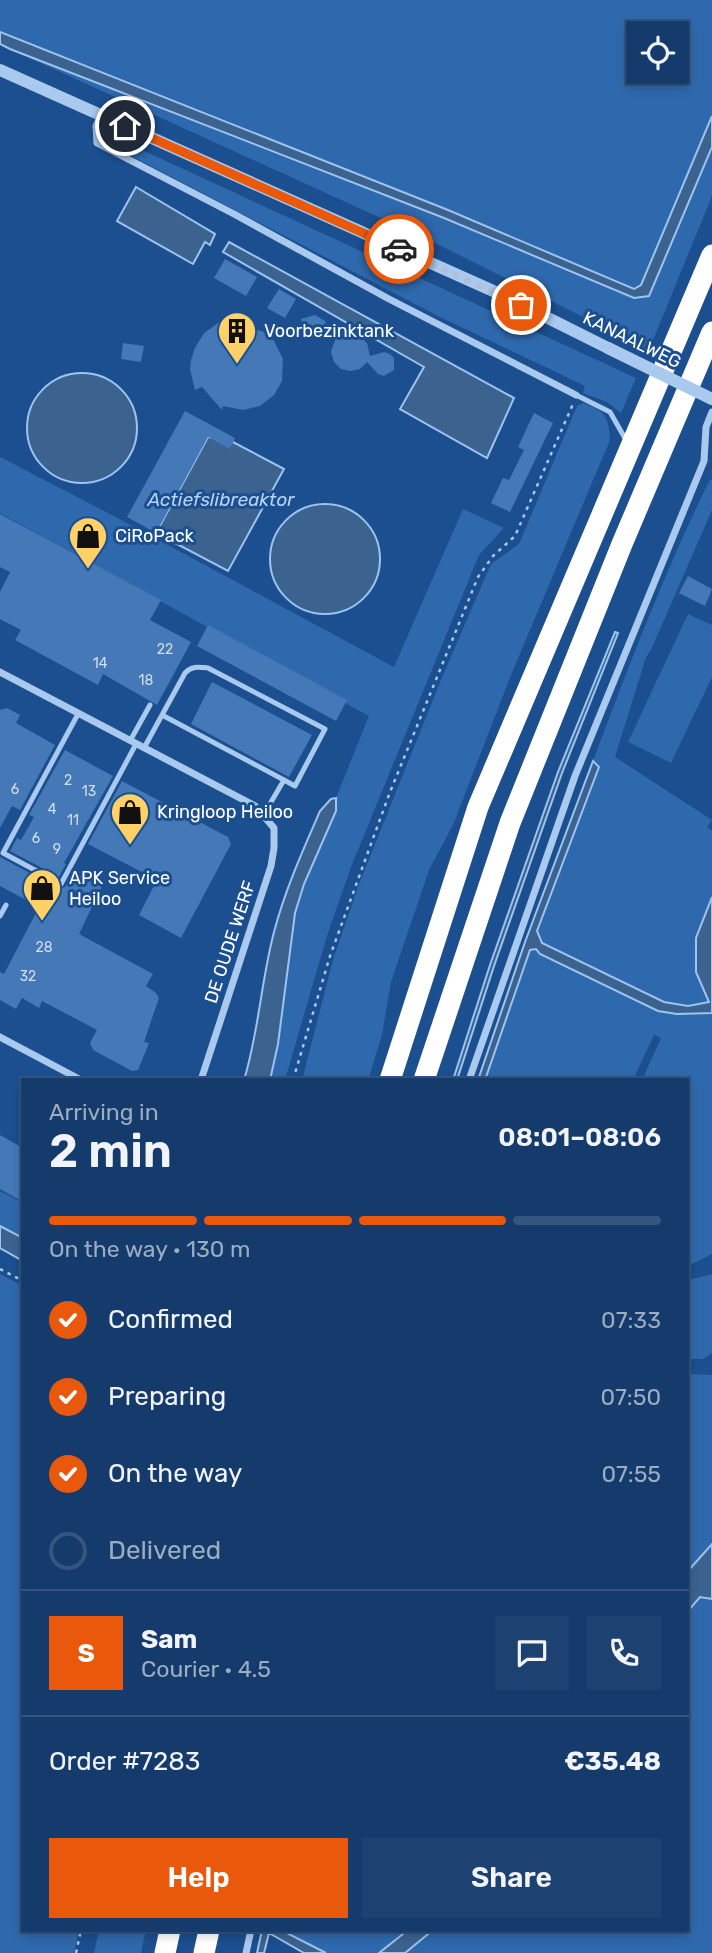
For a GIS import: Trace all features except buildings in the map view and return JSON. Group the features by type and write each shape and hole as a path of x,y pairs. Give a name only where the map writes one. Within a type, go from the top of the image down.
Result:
{"highway":[{"path":"391,1078 478,807 712,255"},
{"path":"425,1078 510,822 622,544 712,332"},
{"path":"165,1953 170,1932"},
{"path":"204,1953 209,1932"}],"street":[{"name":"KANAALWEG","path":"0,70 500,294 712,399"},
{"path":"101,115 96,126 97,143 389,299 576,395"},
{"path":"470,1078 575,776 704,461 706,427 712,412"},
{"path":"704,461 712,464"},
{"path":"0,672 255,806 264,814"},
{"name":"DE OUDE WERF","path":"202,1078 271,866 274,828 264,814"},
{"path":"0,1037 77,1078"},
{"path":"246,1953 251,1932"}],"lane":[{"path":"576,395 610,412 630,447"},
{"path":"144,748 162,715 185,673 190,668 198,667 208,668 326,729 295,786 162,715"},
{"path":"78,714 3,853 61,884 150,705"},
{"path":"264,814 284,780"},
{"path":"0,916 6,905"}],"path":[{"path":"294,1078 330,956 390,792 478,577 493,556 515,536 576,395"},
{"path":"0,1269 21,1280"},
{"path":"76,1953 81,1932"}],"shaded area":[{"path":"0,0 712,0 712,116 641,285 635,289 448,210 0,32"},
{"path":"10,49 444,218 634,298 649,295 712,147 712,196 649,350 429,240"},
{"path":"116,138 636,378 621,413 607,402 583,393 585,386 440,317 120,150 114,141"},
{"path":"583,403 601,412 607,420 610,440 511,675 453,825 429,870 391,982 382,1035 369,1078 303,1078 333,960 359,884 443,675 491,564 519,544 577,406"},
{"path":"0,457 394,667 463,509 504,528 479,555 351,867 327,936 286,1078 270,1078 278,1044 295,913 304,884 336,811 336,798 369,716 0,513"},
{"path":"710,479 712,510 646,657 615,757 712,820 707,827 712,831 712,897 696,938 696,972 709,1002 688,1006 664,1002 542,943 537,932 598,767 593,761 620,689 663,583"},
{"path":"688,614 712,625 712,677 671,763 628,742"},
{"path":"536,949 658,1011 712,1013 712,1254 689,1266 689,1078 643,1078 661,1038 654,1035 634,1078 486,1078 529,950"},
{"path":"0,1191 21,1202 21,1237 0,1226"},
{"path":"0,1274 21,1285 21,1932 79,1932 74,1953 0,1953"},
{"path":"712,1274 712,1353 703,1359 689,1359 689,1280"},
{"path":"689,1374 712,1375 712,1544 689,1570"},
{"path":"712,1585 712,1953 400,1953 425,1932 689,1932 689,1610"},
{"path":"99,1932 146,1932 141,1953 94,1953"},
{"path":"285,1932 405,1932 379,1953 326,1953"}],"water":[{"path":"0,32 448,210 634,289 641,285 712,116 712,147 649,296 634,298 444,218 10,49 0,44"},
{"path":"136,187 215,234 210,245 205,242 193,264 117,221"},
{"path":"229,242 514,398 487,458 400,409 424,367 223,252"},
{"path":"82,373 103,377 121,389 133,407 137,428 133,449 121,467 103,479 82,483 61,479 43,467 31,449 27,428 31,407 43,389 61,377"},
{"name":"Actiefslibreaktor","path":"208,437 233,442 284,469 228,571 156,533"},
{"path":"325,504 346,508 364,520 376,538 380,559 376,580 364,598 346,610 325,614 304,610 286,598 274,580 270,559 274,538 286,520 304,508"},
{"path":"615,632 618,633 562,773 458,1078 454,1078 490,965 558,772"},
{"path":"593,761 599,767 537,931 542,943 664,1002 688,1006 709,1002 696,972 696,938 712,897 712,1013 677,1014 658,1011 540,954 536,949 530,950 486,1078 479,1078 525,942"},
{"path":"336,798 336,811 304,884 295,913 278,1044 270,1078 244,1078 270,950 283,901 320,811 331,799"},
{"path":"0,1226 21,1237 21,1260 0,1248"},
{"path":"712,1544 712,1599 700,1597 689,1610 689,1570"},
{"path":"262,1932 285,1932 326,1953 304,1953 269,1933 264,1953 257,1953"},
{"path":"405,1932 431,1932 405,1953 379,1953"}],"way so far":[{"path":"399,249 521,305"}],"place":[{"name":"Voorbezinktank","path":"237,365"},
{"name":"CiRoPack","path":"88,570"},
{"name":"Kringloop Heiloo","path":"130,846"},
{"name":"APK Service Heiloo","path":"42,922"}],"route":[{"path":"125,126 399,249"}]}
